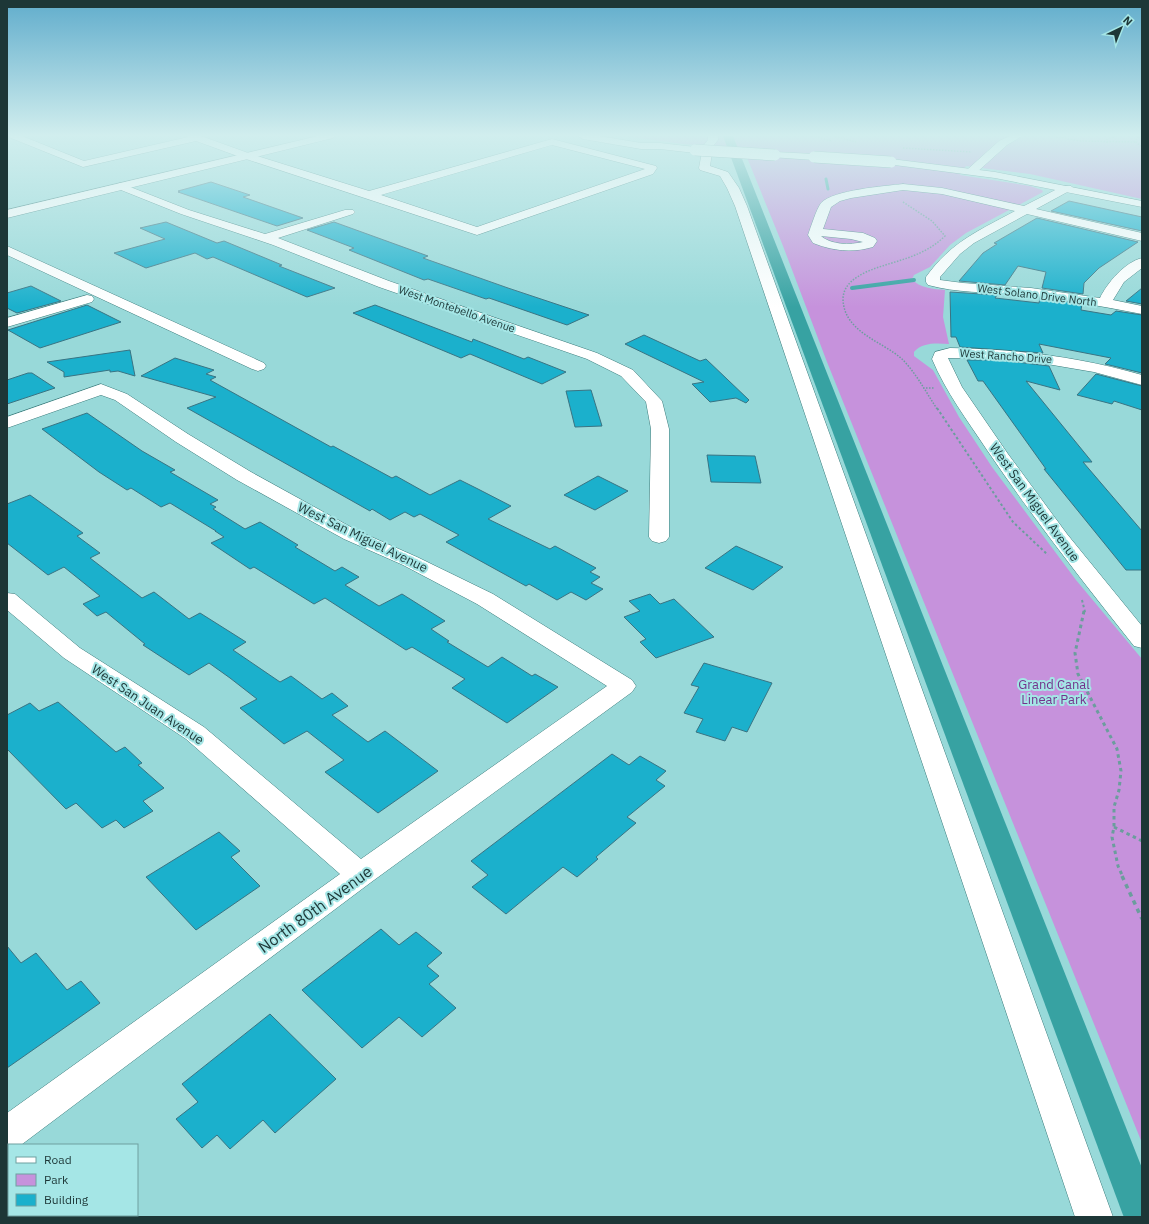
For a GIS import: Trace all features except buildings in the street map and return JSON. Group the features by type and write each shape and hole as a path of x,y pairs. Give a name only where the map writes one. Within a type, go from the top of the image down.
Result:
{"street":[{"path":"7,214 91,193"},
{"name":"West Montebello Avenue","path":"138,193 185,212 265,238 384,284 501,323 592,356 628,373 654,401 660,429 659,537"},
{"path":"363,193 477,231 587,193"},
{"path":"369,195 375,193"},
{"path":"735,193 1094,1217"},
{"path":"816,232 826,204 836,199 861,193"},
{"path":"949,193 1142,237"},
{"path":"1025,210 1057,193"},
{"path":"1091,193 1142,204"},
{"name":"West Solano Drive North","path":"1025,210 970,240 955,251 933,277 932,282 944,285 1015,290 1104,302 1142,310"},
{"path":"265,238 349,212"},
{"path":"7,250 258,366"},
{"path":"1104,302 1112,285 1142,262"},
{"path":"7,323 87,299"},
{"name":"West Rancho Drive","path":"940,355 959,353 1030,356 1086,365 1142,380"},
{"name":"West San Miguel Avenue","path":"940,355 942,363 954,386 1008,468 1092,579 1142,641"},
{"name":"West San Miguel Avenue","path":"7,423 101,389 121,397 182,438 244,476 345,531 410,561 485,599 624,686"},
{"name":"West San Juan Avenue","path":"7,599 72,653 195,733 360,875"},
{"name":"North 80th Avenue","path":"7,1134 360,875 624,686"}],"path":[{"path":"899,199 936,223 945,236 933,247 912,257 866,272 854,278 846,285 843,295 843,305 847,315 855,326 904,361 913,372 1005,511 1031,541 1048,556"},
{"path":"1082,596 1085,613 1075,653 1078,674 1117,749 1121,771 1119,790 1114,807 1114,827 1112,837 1118,866 1142,919"},
{"path":"1114,827 1142,841"}],"green space":[{"name":"Grand Canal Linear Park","path":"761,193 1041,193 966,233 950,245 930,267 914,275 912,279 923,286 945,290 943,317 949,344 935,343 921,346 914,352 914,356 933,370 959,417 992,467 1076,580 1142,659 1142,1143 827,362"},
{"name":"Grand Canal Linear Park","path":"1116,193 1142,193 1142,199"}],"waterway":[{"path":"750,193 1142,1215"},
{"path":"852,288 914,280"}]}
